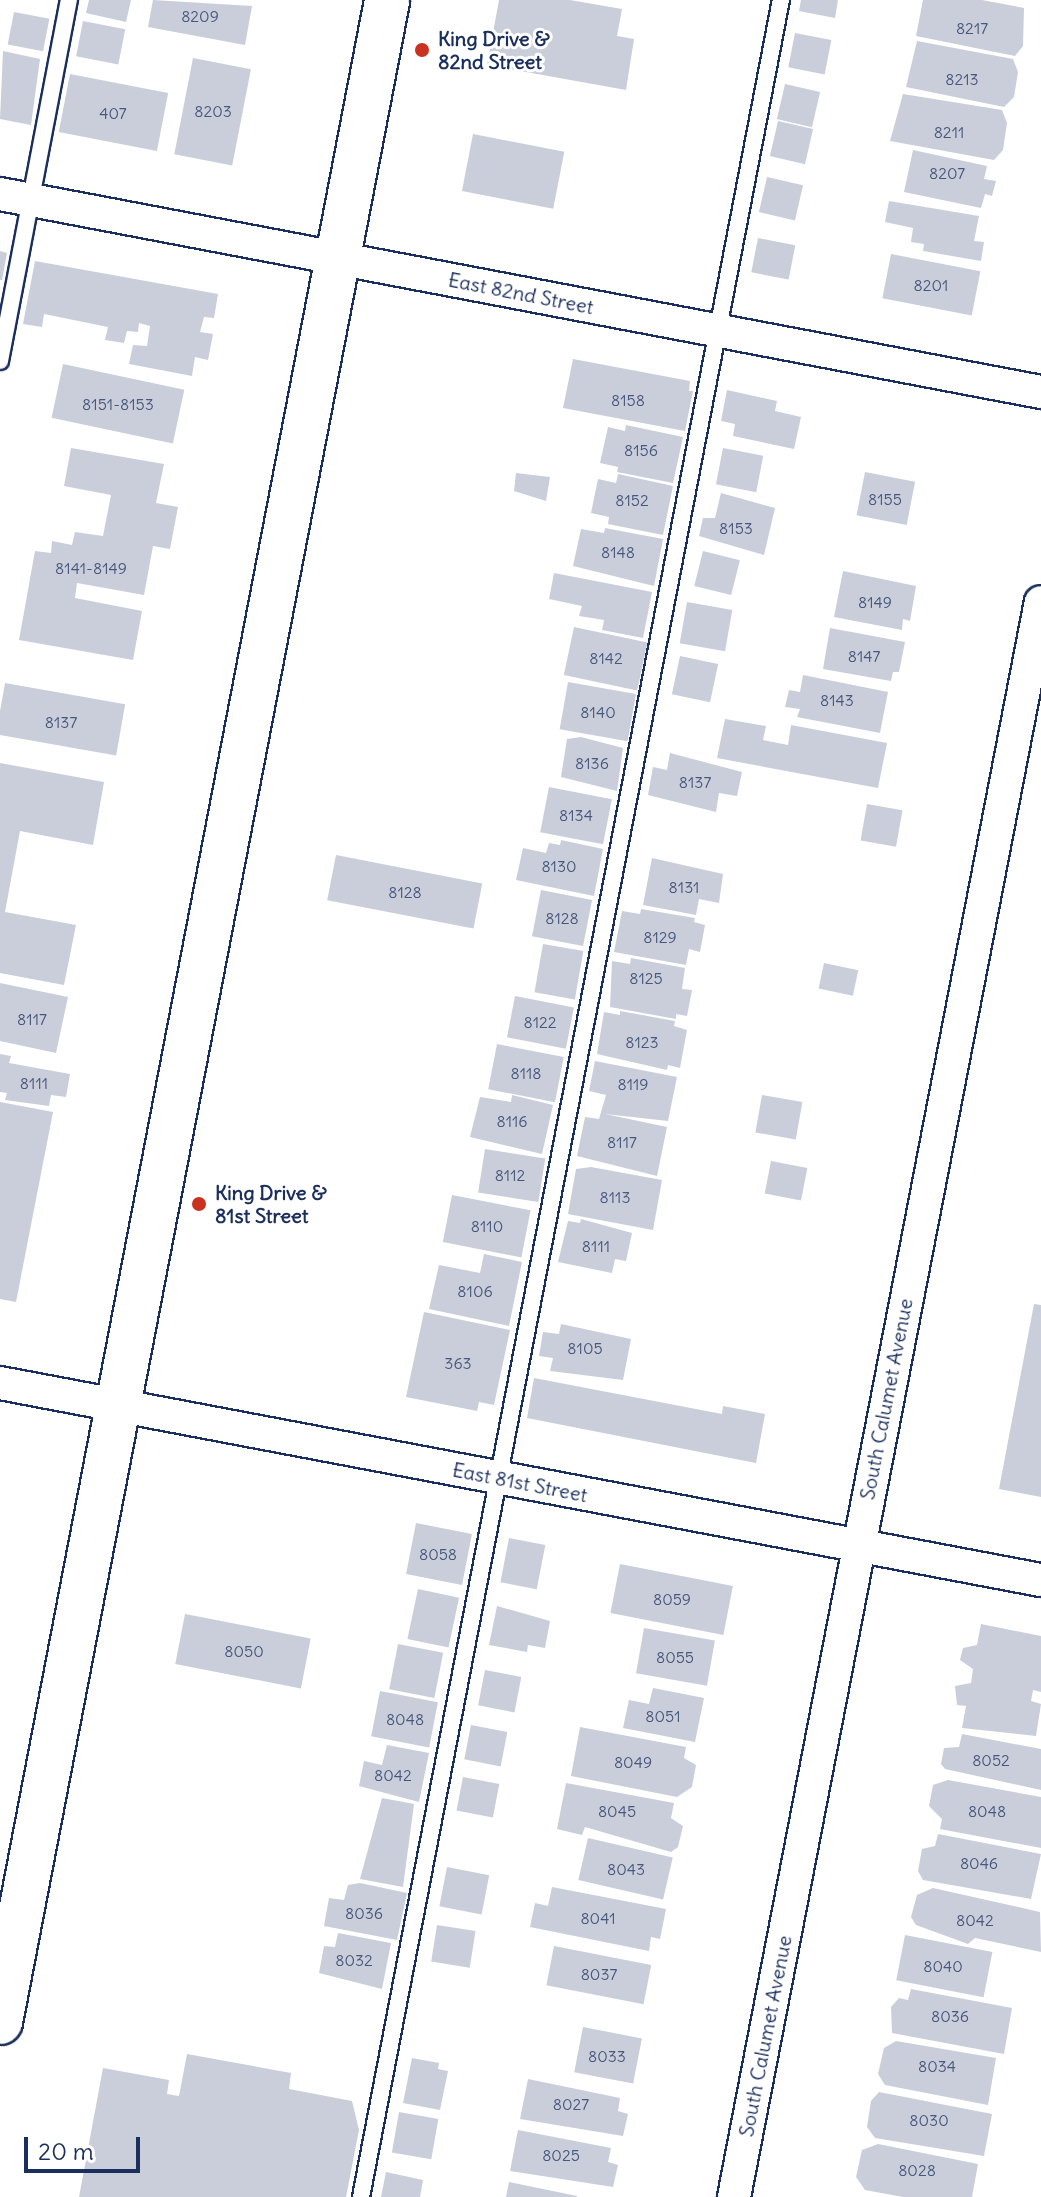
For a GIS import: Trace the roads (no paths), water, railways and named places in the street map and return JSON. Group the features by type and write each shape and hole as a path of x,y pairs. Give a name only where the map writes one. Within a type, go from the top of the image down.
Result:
{"street":[{"path":"0,2022 341,258 387,0"},
{"name":"East 82nd Street","path":"15,197 1041,392"},
{"name":"South Calumet Avenue","path":"734,2197 1041,602"},
{"name":"East 81st Street","path":"0,1383 1041,1580"}],"lane":[{"path":"0,361 15,197 69,0"},
{"path":"361,2197 781,0"}],"place":[{"name":"King Drive & 82nd Street","path":"422,50"},
{"name":"King Drive & 81st Street","path":"199,1204"}]}
